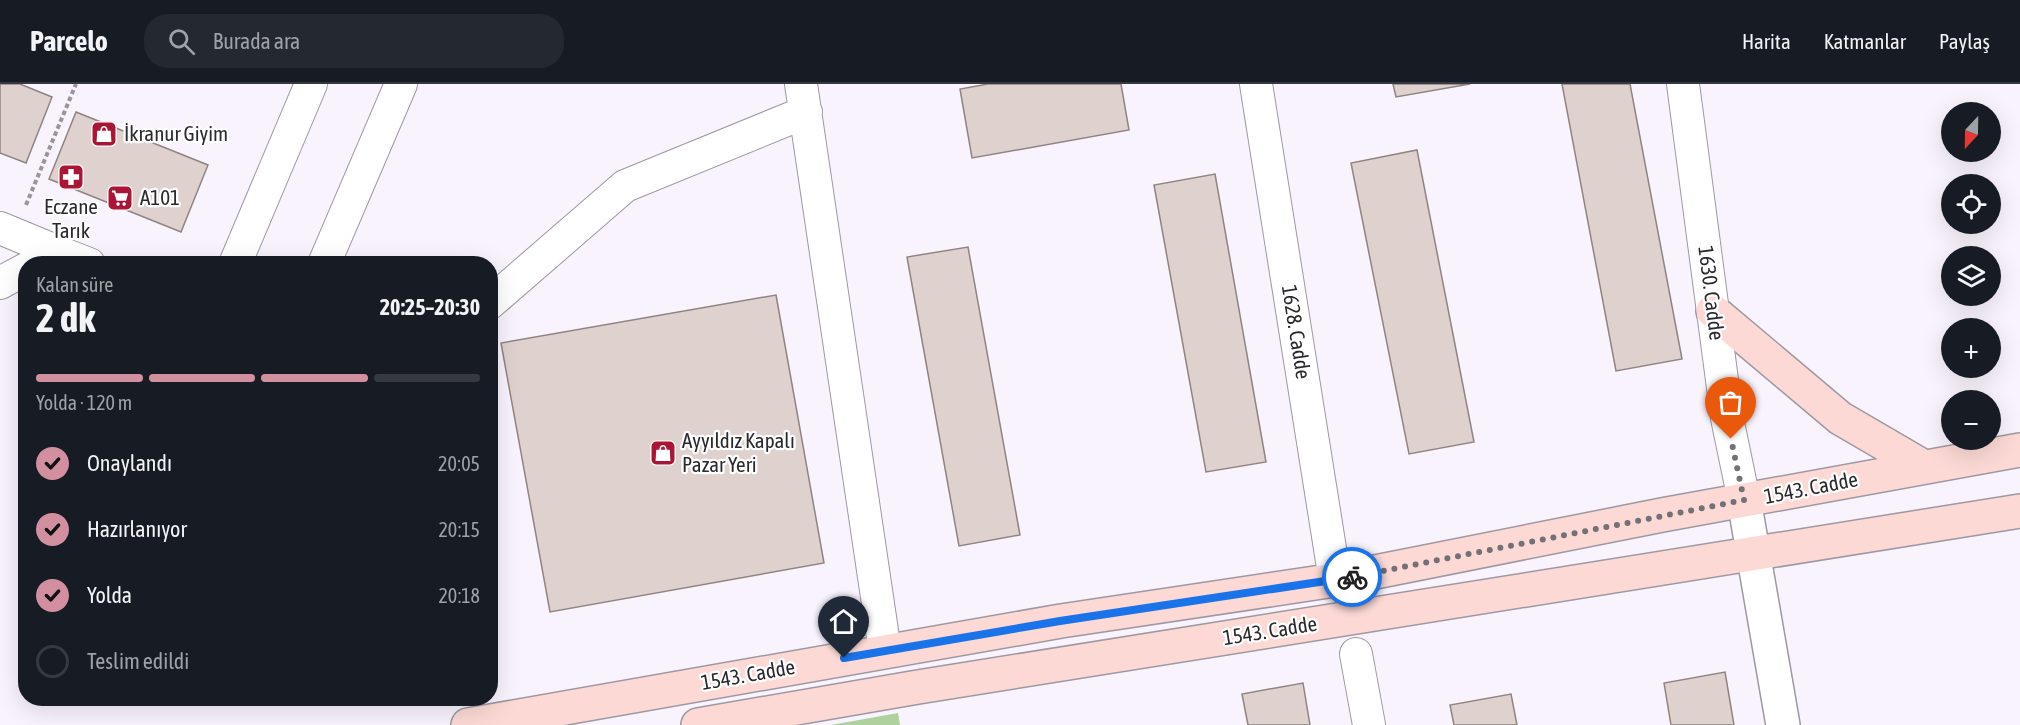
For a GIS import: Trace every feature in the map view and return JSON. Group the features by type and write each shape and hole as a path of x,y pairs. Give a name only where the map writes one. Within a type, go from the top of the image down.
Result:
{"main road":[{"path":"1713,311 1840,418 1924,468"},
{"name":"1543. Cadde","path":"468,725 1060,621 1335,580 1744,500 2020,450"},
{"name":"1543. Cadde","path":"698,725 821,702 2020,511"}],"street":[{"path":"238,256 311,84"},
{"path":"327,256 401,84"},
{"name":"1628. Cadde","path":"1256,84 1335,580"},
{"name":"1630. Cadde","path":"1683,84 1727,418 1744,500"},
{"path":"498,296 625,186 803,98 885,651"},
{"path":"7,231 44,256"},
{"path":"0,283 18,273"},
{"path":"1744,500 1755,552 1783,725"},
{"path":"1356,654 1369,725"}],"path":[{"path":"7,231 76,84"}],"green space":[{"path":"898,713 900,725 831,725"}],"building":[{"path":"0,84 20,84 52,97 26,163 0,153"},
{"path":"988,84 1121,84 1129,130 972,158 960,89"},
{"path":"1393,84 1470,84 1396,97"},
{"path":"1562,84 1630,84 1682,359 1616,371"},
{"path":"76,112 208,165 181,232 49,179"},
{"path":"1417,150 1474,442 1409,454 1351,163"},
{"path":"1215,174 1266,462 1206,472 1154,185"},
{"path":"968,247 1020,535 959,546 907,257"},
{"name":"Ayyıldız Kapalı Pazar Yeri","path":"776,295 824,563 550,612 501,343"},
{"path":"1725,672 1734,725 1671,725 1664,683"},
{"path":"1303,683 1310,725 1248,725 1242,694"},
{"path":"1511,694 1517,725 1454,725 1450,705"}],"way so far":[{"path":"1352,577 1744,500 1731,439"}],"place":[{"name":"İkranur Giyim","path":"104,134"},
{"name":"Eczane Tarık","path":"71,177"},
{"name":"A101","path":"120,198"},
{"name":"Ayyıldız Kapalı Pazar Yeri","path":"663,453"}],"route":[{"path":"844,658 1060,621 1352,577"}]}
